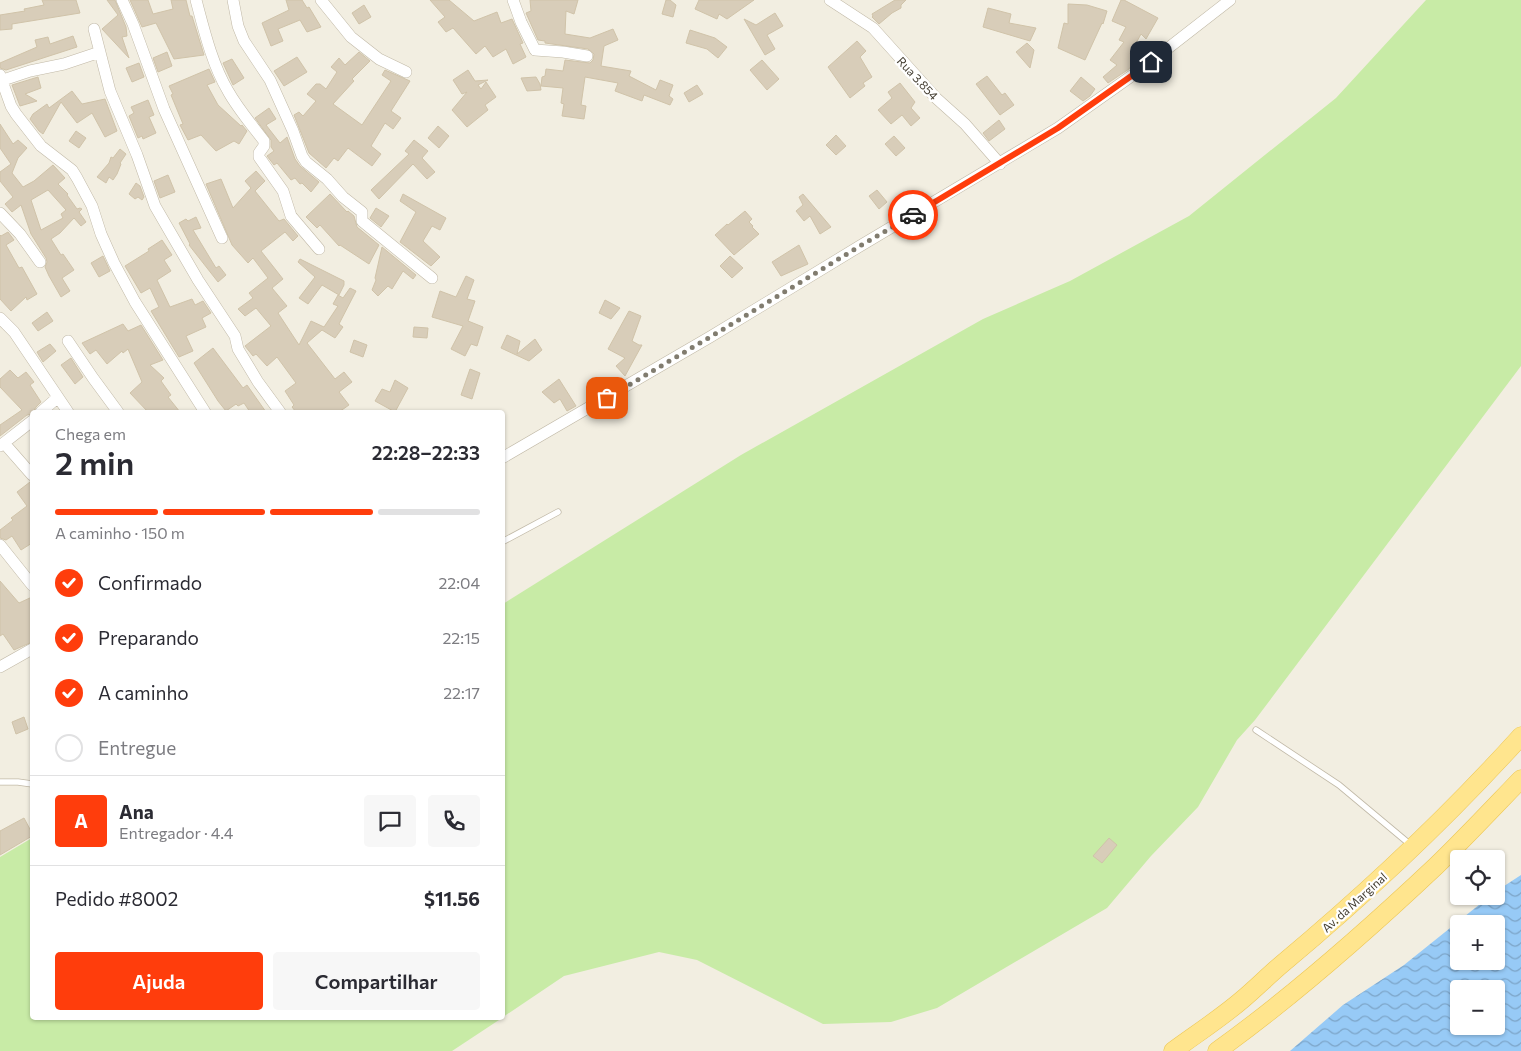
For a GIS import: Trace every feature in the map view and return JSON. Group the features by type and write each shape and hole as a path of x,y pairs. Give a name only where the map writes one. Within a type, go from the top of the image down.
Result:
{"main road":[{"name":"Av. da Marginal","path":"1173,1051 1242,1000 1272,972 1338,918 1414,848 1489,772 1521,736"},
{"path":"1217,1051 1300,988 1376,922 1437,865 1521,779"}],"street":[{"path":"122,0 133,24 164,109 222,238"},
{"path":"196,0 203,28 220,76 228,92 264,141 259,157 283,191 291,216 319,249"},
{"path":"233,0 241,34 270,80 306,162 327,179 343,198 361,211 362,221 432,278"},
{"path":"320,0 351,36 378,59 406,72"},
{"path":"513,0 520,22 535,50 587,56"},
{"name":"Rua 3.854","path":"830,0 872,28 936,98 965,124 1000,164"},
{"path":"505,456 703,342 1058,128 1140,70 1230,0"},
{"path":"94,29 110,91 156,206 198,280 235,336 238,350 279,410"},
{"path":"100,52 64,64 0,79 16,114 41,146 72,170 77,178 92,206 101,234 134,302 201,410"},
{"path":"0,213 20,234 40,262"},
{"path":"0,318 14,332 66,410"},
{"path":"68,340 92,378 116,410"},
{"path":"43,410 57,398"},
{"path":"30,423 2,444 30,473"},
{"path":"0,544 30,582"},
{"path":"1,665 30,650"}],"lane":[{"path":"505,540 558,512"},
{"path":"1256,730 1339,785 1414,848"},
{"path":"0,782 30,784"}],"green space":[{"path":"1426,0 1521,0 1521,366 1255,720 1237,740 1198,807 1151,856 1107,908 937,1008 891,1022 823,1024 697,960 659,952 564,976 505,1016 505,603 741,455 983,319 1070,281 1189,216 1336,98"},
{"path":"30,839 30,1020 499,1020 452,1051 0,1051 0,857"}],"water":[{"path":"1521,875 1521,1051 1290,1051 1343,1005 1404,965 1450,928 1450,970 1505,970 1505,915 1466,915 1479,905 1505,905 1505,885"}],"building":[{"path":"42,0 76,0 80,13 12,24 12,29 0,30 0,15 25,11 24,9 44,5"},
{"path":"107,0 115,0 126,27 127,36 122,37 129,58 102,29 118,15"},
{"path":"130,0 148,0 153,14 173,9 171,0 186,0 204,55 174,59 156,23 142,27"},
{"path":"286,0 302,0 307,8 309,7 321,27 307,32 300,20 278,29 283,41 271,46 262,23 289,10"},
{"path":"430,0 449,0 474,21 497,12 501,23 512,19 523,43 520,44 526,57 513,64 506,49 493,57 485,46 476,54 453,28 446,32 438,22 445,17"},
{"path":"530,0 578,0 574,14 566,11 565,34 590,38 613,29 618,40 604,46 601,66 631,71 629,76 656,90 660,80 673,85 669,96 673,99 670,105 644,95 642,101 615,91 618,83 585,77 581,105 586,106 584,119 562,116 564,104 561,103 563,88 541,86 542,77 545,76 546,69 563,71 565,60 590,63 593,60 594,54 588,49 545,43 545,41 538,40 526,13 531,11"},
{"path":"666,0 670,0 676,5 673,17 662,14"},
{"path":"699,0 754,0 727,19 719,14 717,19 695,9"},
{"path":"895,0 906,0 901,5 901,8 879,24 872,17 872,14"},
{"path":"1121,0 1158,18 1146,39 1141,34 1130,54 1136,59 1129,69 1108,83 1103,77 1117,65 1110,60 1124,42 1119,40 1126,27 1112,21"},
{"path":"1068,4 1087,5 1107,11 1103,24 1085,60 1058,48 1064,23 1068,24"},
{"path":"364,5 371,17 359,24 352,13"},
{"path":"988,8 1011,14 1009,23 1036,28 1030,41 983,27"},
{"path":"775,13 783,26 767,35 775,49 765,55 744,19 756,25"},
{"path":"690,30 715,38 727,47 718,58 707,49 686,43"},
{"path":"73,36 77,47 6,70 0,68 0,63 37,47 35,40 48,37 50,44"},
{"path":"857,41 866,51 860,57 872,77 863,83 865,86 850,98 828,67"},
{"path":"1027,43 1034,50 1030,68 1016,52"},
{"path":"167,52 172,66 158,72 153,58"},
{"path":"359,52 370,61 352,79 354,81 333,104 362,125 391,81 382,75 385,70 410,81 391,111 401,118 393,129 385,123 371,146 381,154 372,166 348,148 338,161 334,158 326,168 309,153 294,115 299,112 303,116 316,101 307,94 316,84 320,84 326,89 337,72 331,67 339,58 345,65"},
{"path":"297,57 307,72 284,86 274,71"},
{"path":"232,59 244,78 233,85 223,63"},
{"path":"762,60 779,79 767,90 750,70"},
{"path":"139,63 144,77 132,82 126,68"},
{"path":"209,69 215,82 207,85 218,105 247,131 239,144 234,141 216,151 201,135 188,140 180,125 183,124 169,86"},
{"path":"468,70 475,81 488,80 478,85 481,89 486,82 496,97 485,105 488,110 467,127 452,110 467,92 462,94 453,80"},
{"path":"987,76 1002,95 1005,93 1014,105 1000,115 976,84"},
{"path":"38,77 41,88 25,94 37,101 20,106 12,85"},
{"path":"536,77 541,90 527,91 521,78"},
{"path":"1081,77 1095,89 1083,101 1070,91"},
{"path":"900,83 915,102 911,108 920,118 911,126 902,115 891,124 878,110 892,98 888,92"},
{"path":"697,85 703,94 689,102 684,93"},
{"path":"72,91 82,104 105,99 117,131 105,137 92,113 77,123 61,102 43,134 39,131 30,119 33,114 47,104 49,108"},
{"path":"148,100 154,115 149,117 156,133 143,139 142,136 138,138 129,116 134,113 131,107"},
{"path":"269,108 276,119 266,125 280,143 287,137 295,159 300,166 319,182 311,192 295,178 291,180 277,163 274,165 267,156 274,151 271,147 271,140 255,118"},
{"path":"999,120 1005,129 989,141 983,133"},
{"path":"0,124 13,144 18,140 27,148 18,158 12,173 23,187 34,181 53,165 65,178 58,184 68,194 77,209 82,209 79,212 86,222 81,226 74,218 60,233 51,239 61,255 63,254 74,270 62,278 70,291 61,297 45,267 46,258 31,234 21,205 12,212 5,204 13,197 0,181 0,172 11,164 0,148","holes":["48,190 66,210 61,214 63,218 41,230 31,200"]},
{"path":"438,126 449,136 439,148 428,138"},
{"path":"76,131 86,138 79,148 69,141"},
{"path":"836,135 846,146 836,155 826,145"},
{"path":"894,136 905,148 896,156 885,144"},
{"path":"414,140 428,151 422,158 435,172 427,179 413,164 379,199 371,190 409,154 405,151"},
{"path":"120,149 126,154 113,180 109,177 106,183 97,177 109,163 111,157 113,158"},
{"path":"256,171 265,181 255,191 279,221 284,219 298,236 293,241 285,232 261,251 283,279 272,288 287,306 278,313 299,345 311,321 324,327 338,306 333,304 338,295 343,298 350,288 356,291 339,324 343,327 335,338 322,330 307,343 335,379 344,372 352,382 339,392 349,405 342,410 294,410 292,407 294,405 285,391 296,383 277,357 267,366 256,354 253,356 245,346 271,326 256,308 245,316 238,309 253,298 249,293 268,278 253,258 248,263 232,245 206,184 221,179 233,208 251,188 245,181"},
{"path":"168,175 175,192 160,198 154,181"},
{"path":"136,183 140,186 144,197 142,200 138,197 135,199 129,194"},
{"path":"877,190 887,202 879,209 869,196"},
{"path":"330,194 347,212 354,216 357,227 379,245 369,264 339,246 320,225 317,228 306,217"},
{"path":"403,194 446,218 440,230 432,226 423,241 440,257 431,266 400,242 416,212 400,201"},
{"path":"803,194 831,227 820,234 810,216 804,221 796,211 803,205 799,197"},
{"path":"376,208 389,216 381,227 370,218"},
{"path":"745,211 752,219 749,222 752,227 759,234 734,255 715,235"},
{"path":"196,217 201,228 193,230 216,268 219,266 226,275 218,282 189,245 179,223"},
{"path":"8,232 14,240 6,245 19,268 22,267 37,294 27,300 26,297 11,311 0,299 0,235"},
{"path":"162,240 172,255 164,260 171,271 157,280 170,307 192,299 195,305 203,301 211,313 202,318 206,327 186,336 193,351 179,357 151,311 159,307 150,288 141,293 125,266 149,251 148,249"},
{"path":"799,245 808,264 781,276 772,262"},
{"path":"382,247 416,275 413,279 403,271 392,289 388,286 378,296 372,290 376,280"},
{"path":"103,256 110,271 99,277 91,263"},
{"path":"730,256 743,268 732,278 720,266"},
{"path":"300,259 344,281 339,295 322,285 308,304 299,298 315,277 298,262"},
{"path":"466,276 474,280 467,299 475,301 468,321 483,327 477,346 471,344 465,356 451,349 463,326 432,317 440,291 456,297"},
{"path":"605,300 620,308 611,319 599,313"},
{"path":"629,311 641,316 632,341 642,345 625,376 616,366 625,358 608,349"},
{"path":"47,312 53,321 38,331 32,323"},
{"path":"123,324 128,331 141,325 163,360 150,365 164,378 161,381 171,395 168,397 178,410 146,410 130,393 142,382 128,349 123,353 122,351 107,364 96,350 90,354 82,343"},
{"path":"414,327 428,328 427,338 413,337"},
{"path":"507,335 520,341 517,354 535,339 542,350 529,361 501,348"},
{"path":"354,340 367,345 363,357 350,352"},
{"path":"50,344 56,351 43,362 37,352"},
{"path":"213,348 243,388 247,385 265,410 249,410 244,403 238,406 236,404 225,410 194,363"},
{"path":"71,358 83,377 75,384 61,365"},
{"path":"470,369 480,373 472,399 461,395"},
{"path":"10,370 18,378 26,372 34,382 30,385 41,402 34,410 30,410 30,414 0,436 0,425 22,410 0,387 0,379"},
{"path":"559,379 576,406 567,411 560,399 554,403 542,392"},
{"path":"395,380 408,388 396,410 391,410 375,401 382,389 390,392"},
{"path":"30,482 30,544 21,550 12,536 6,540 0,538 0,530 13,520 11,518 27,506 17,492"},
{"path":"0,581 19,603 30,598 30,643 14,650 3,634 0,636"},
{"path":"24,717 28,729 16,734 12,722"},
{"path":"24,818 30,829 30,837 0,855 0,831"},
{"path":"1109,838 1117,845 1102,863 1093,856"}],"way so far":[{"path":"607,398 913,215"}],"route":[{"path":"913,215 1058,128 1151,62"}]}
